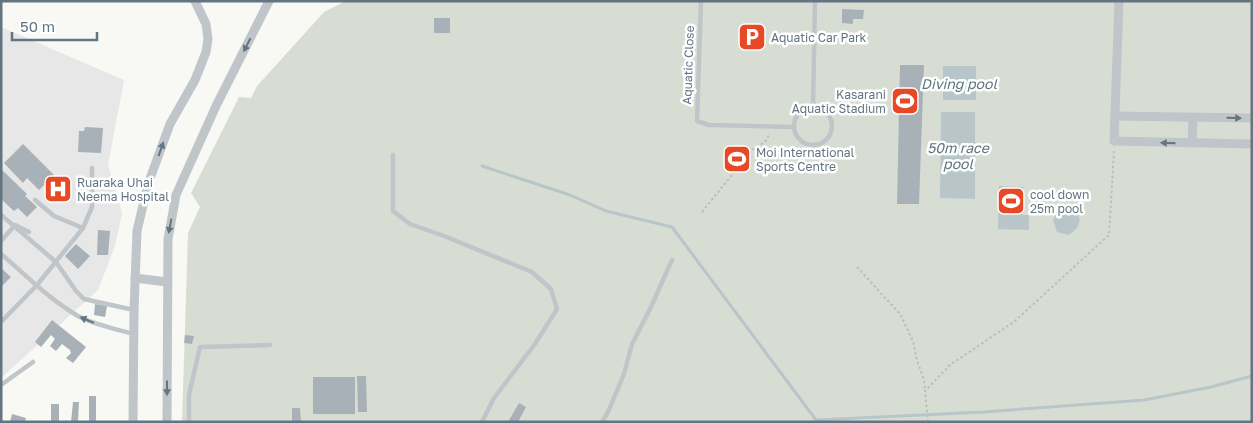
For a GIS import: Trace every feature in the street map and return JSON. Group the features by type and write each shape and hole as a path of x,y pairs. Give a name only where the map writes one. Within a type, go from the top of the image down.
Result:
{"street":[{"path":"133,422 137,231 148,184 170,124 195,80 206,52 208,39 206,24 195,1"},
{"path":"167,422 168,239 176,195 216,106 269,1"},
{"path":"1119,1 1114,141 1252,144"},
{"path":"1115,116 1252,118"},
{"path":"1192,143 1193,117"},
{"path":"135,278 168,282"}],"lane":[{"name":"Aquatic Close","path":"701,1 697,121 709,125 794,127"},
{"path":"813,107 814,1"},
{"path":"813,107 822,109 831,118 832,131 829,137 818,144 806,144 796,135 794,127 799,112 813,107"},
{"path":"393,155 393,210 410,224 532,272 551,289 557,309 535,344 494,398 482,422"},
{"path":"1,322 38,285 83,228 92,206 92,168"},
{"path":"35,200 54,216 83,228"},
{"path":"1,214 56,262 76,291 84,299 134,310"},
{"path":"15,226 29,232"},
{"path":"1,241 15,226"},
{"path":"1,254 63,306 79,316 134,334"},
{"path":"602,422 624,374 632,344 672,260"},
{"path":"189,422 189,395 200,347 270,345"},
{"path":"1,385 33,362"}],"path":[{"path":"702,212 752,150 765,142 774,126"},
{"path":"924,391 950,365 1015,322 1109,235 1114,141"},
{"path":"857,267 900,314 913,341 924,380 928,422"}],"shaded area":[{"name":"Moi International Sports Centre","path":"346,1 1252,1 1252,422 182,422 188,233 200,207 191,193 239,97 251,98 257,86 324,12"},
{"name":"Ruaraka Uhai Neema Hospital","path":"1,27 124,80 108,165 122,213 115,246 98,290 1,378"}],"water":[{"name":"Diving pool","path":"943,66 976,66 976,100 943,100"},
{"name":"50m race pool","path":"941,112 975,112 975,199 940,198"},
{"name":"cool down 25m pool","path":"999,186 1023,187 1022,215 1029,215 1029,230 998,229"},
{"path":"1076,210 1080,220 1077,228 1069,235 1057,232 1053,220 1056,214 1069,213"}],"building":[{"path":"842,9 864,10 863,19 853,19 853,24 842,23"},
{"path":"434,18 450,18 450,33 434,33"},
{"path":"900,65 924,65 919,204 897,204"},
{"path":"85,127 103,128 101,153 78,152 79,131 84,131"},
{"path":"23,144 54,175 39,190 27,178 23,183 4,163"},
{"path":"1,169 27,194 25,196 37,207 27,217 18,208 14,211 1,199"},
{"path":"98,230 110,231 108,255 97,255"},
{"path":"76,244 90,256 78,269 65,256"},
{"path":"1,268 11,277 1,287"},
{"path":"95,304 107,306 105,317 94,315"},
{"path":"52,320 86,347 73,363 66,358 71,353 70,350 62,344 56,351 50,346 55,339 51,335 41,347 35,342"},
{"path":"185,335 194,336 192,344 184,343"},
{"path":"357,376 366,376 367,412 358,412"},
{"path":"313,377 355,377 355,414 313,414"},
{"path":"89,396 96,396 96,422 89,422"},
{"path":"73,402 79,402 78,422 71,422"},
{"path":"519,403 526,407 518,422 508,422"},
{"path":"51,404 59,404 59,422 51,422"},
{"path":"292,408 300,408 301,422 292,422"},
{"path":"12,414 26,418 25,422 10,422"}],"waterway":[{"path":"482,166 570,195 606,211 672,227 816,420 984,412 1144,400 1211,387 1252,376"}],"place":[{"name":"Aquatic Car Park","path":"752,37"},
{"name":"Kasarani Aquatic Stadium","path":"905,101"},
{"name":"Moi International Sports Centre","path":"737,159"},
{"name":"Ruaraka Uhai Neema Hospital","path":"58,189"},
{"name":"cool down 25m pool","path":"1011,201"}]}
